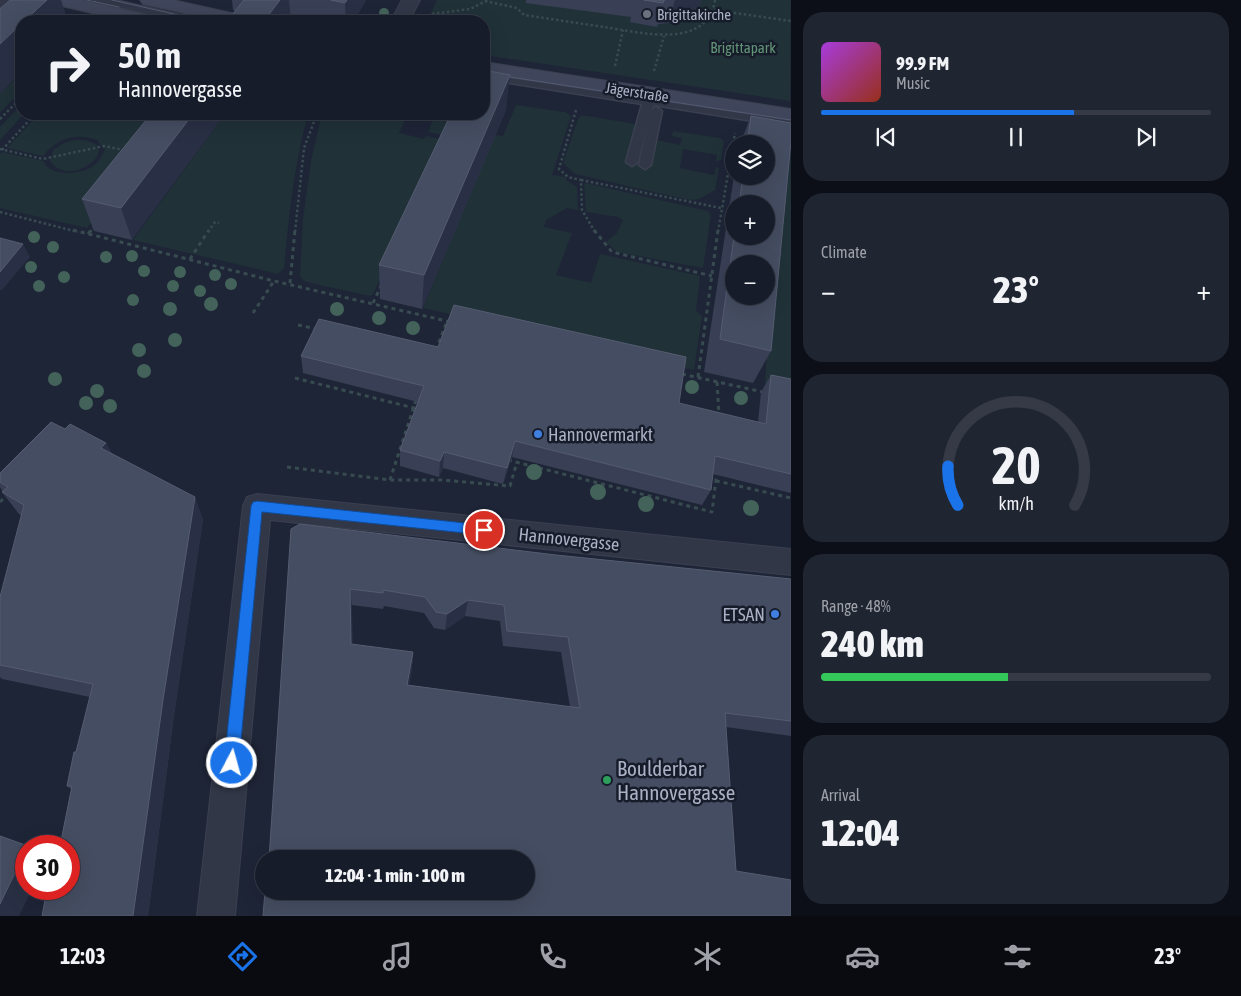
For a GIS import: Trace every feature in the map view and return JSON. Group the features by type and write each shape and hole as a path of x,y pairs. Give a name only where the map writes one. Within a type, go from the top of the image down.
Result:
{"main road":[{"path":"58,0 123,15"},
{"path":"149,0 216,15"},
{"name":"Jägerstraße","path":"490,69 609,88 650,104 736,124 791,132"},
{"name":"Jägerstraße","path":"490,86 579,100 650,104 672,98 791,116"}],"street":[{"name":"Hannovergasse","path":"216,916 257,506 791,562"}],"lane":[{"path":"100,0 166,15"},
{"name":"Jägerstraße","path":"490,77 650,104 791,124"},
{"path":"638,163 650,104"}],"path":[{"path":"405,11 447,14 470,9 486,1 517,8 524,15 664,36 686,32 701,26 713,15 715,0"},
{"path":"714,10 791,21"},
{"path":"609,88 623,30"},
{"path":"650,104 664,36"},
{"path":"579,100 559,169 568,177 721,208"},
{"path":"0,119 15,104"},
{"path":"1,150 30,120"},
{"path":"290,283 304,148 314,120"},
{"path":"698,378 721,208 736,124"},
{"path":"1,150 43,159 104,146 131,152"},
{"path":"581,180 582,210 600,238 612,252 712,276"},
{"path":"0,212 274,281 290,283 457,323"},
{"path":"88,234 100,218"},
{"path":"190,259 216,222 219,223"},
{"path":"253,313 274,281"},
{"path":"373,303 381,285"},
{"path":"433,357 447,321"},
{"path":"298,325 317,329"},
{"path":"678,373 763,392"},
{"path":"295,378 422,410"},
{"path":"717,382 719,417"},
{"path":"390,480 404,433 420,391"},
{"path":"404,433 413,436"},
{"path":"498,457 712,512 718,462"},
{"path":"287,467 390,480 442,480 510,486 518,462"},
{"path":"707,478 791,498"},
{"path":"0,502 13,489"}],"green space":[{"name":"Brigittapark","path":"437,0 791,0 790,101 490,56 490,15 430,15"},
{"path":"15,79 15,97 0,113 0,94"},
{"path":"516,105 565,112 571,116 552,175 566,177 566,180 577,187 578,210 567,208 546,220 544,227 572,233 556,275 591,283 600,254 700,276 696,311 702,316 694,370 423,308 495,135 503,136"},
{"path":"15,111 15,120 18,120 0,140 0,127"},
{"path":"581,116 635,124 625,161 651,166 657,140 680,145 682,138 672,136 673,131 720,138 724,141 721,160 716,162 717,155 683,149 680,168 714,175 716,167 719,168 715,190 699,199 690,200 575,174 564,164 564,160 578,119"},
{"path":"33,120 172,120 87,228 0,208 0,154 2,152 43,161 46,166 57,172 78,172 92,166 99,160 105,150 97,140 74,137 60,141 43,156 7,148"},
{"path":"221,120 306,120 290,210 284,268 278,274 133,240"},
{"path":"321,120 405,120 399,133 424,139 426,136 445,140 373,294 370,296 304,281 300,276 303,219 311,161"},
{"path":"433,120 454,120 447,136 428,132"},
{"path":"75,140 91,142 98,147 98,155 92,162 83,168 71,171 60,169 50,161 53,150 66,142"},
{"path":"784,146 791,147 791,392 766,386 765,383 769,323 767,305 775,305 775,255 771,255 772,245 775,245 775,221"},
{"path":"585,183 708,211 711,215 703,268 617,252 606,242 617,233 623,220 618,217 586,212"}],"building":[{"path":"10,0 47,0 31,15 15,15 15,30 0,44 0,9"},
{"path":"244,0 280,0 269,15 232,15"},
{"path":"331,0 347,0 345,3"},
{"path":"644,0 664,0 663,3"},
{"path":"490,71 510,75 424,275 379,265 448,120 490,120"},
{"path":"751,116 791,123 791,141 771,351 720,339 725,302 725,305 775,305 775,255 731,255 733,245 775,245 775,195 740,195 742,185 775,185 775,135 748,135"},
{"path":"146,120 188,120 121,208 82,199"},
{"path":"0,238 23,244 0,272"},
{"path":"454,305 686,357 679,403 766,424 771,375 791,379 791,474 715,456 711,490 515,441 507,468 444,452 440,461 400,450 424,386 301,356 319,319 438,347"},
{"path":"51,422 65,429 70,424 106,443 101,448 195,497 163,700 133,916 42,916 45,900 80,900 80,835 62,835 72,786 67,786 74,752 76,752 93,684 0,665 0,597 24,505 2,492 8,487 0,482 0,473"},
{"path":"300,524 556,555 791,579 791,721 725,713 736,871 791,880 791,916 263,916 264,900 535,900 535,850 270,850 291,529","holes":["350,589 383,593 383,590 425,597 436,612 447,614 468,600 504,605 507,631 568,637 580,708 407,685 413,652 351,644"]},
{"path":"0,836 15,841 15,873 0,904"}],"tram line":[{"path":"87,0 119,7"},
{"path":"112,0 178,15"},
{"path":"490,74 791,120"}],"place":[{"name":"Brigittakirche","path":"647,14"},
{"name":"Hannovermarkt","path":"538,434"},
{"name":"ETSAN","path":"775,614"},
{"name":"Boulderbar Hannovergasse","path":"607,780"}],"route":[{"path":"232,763 257,506 484,530"}]}
